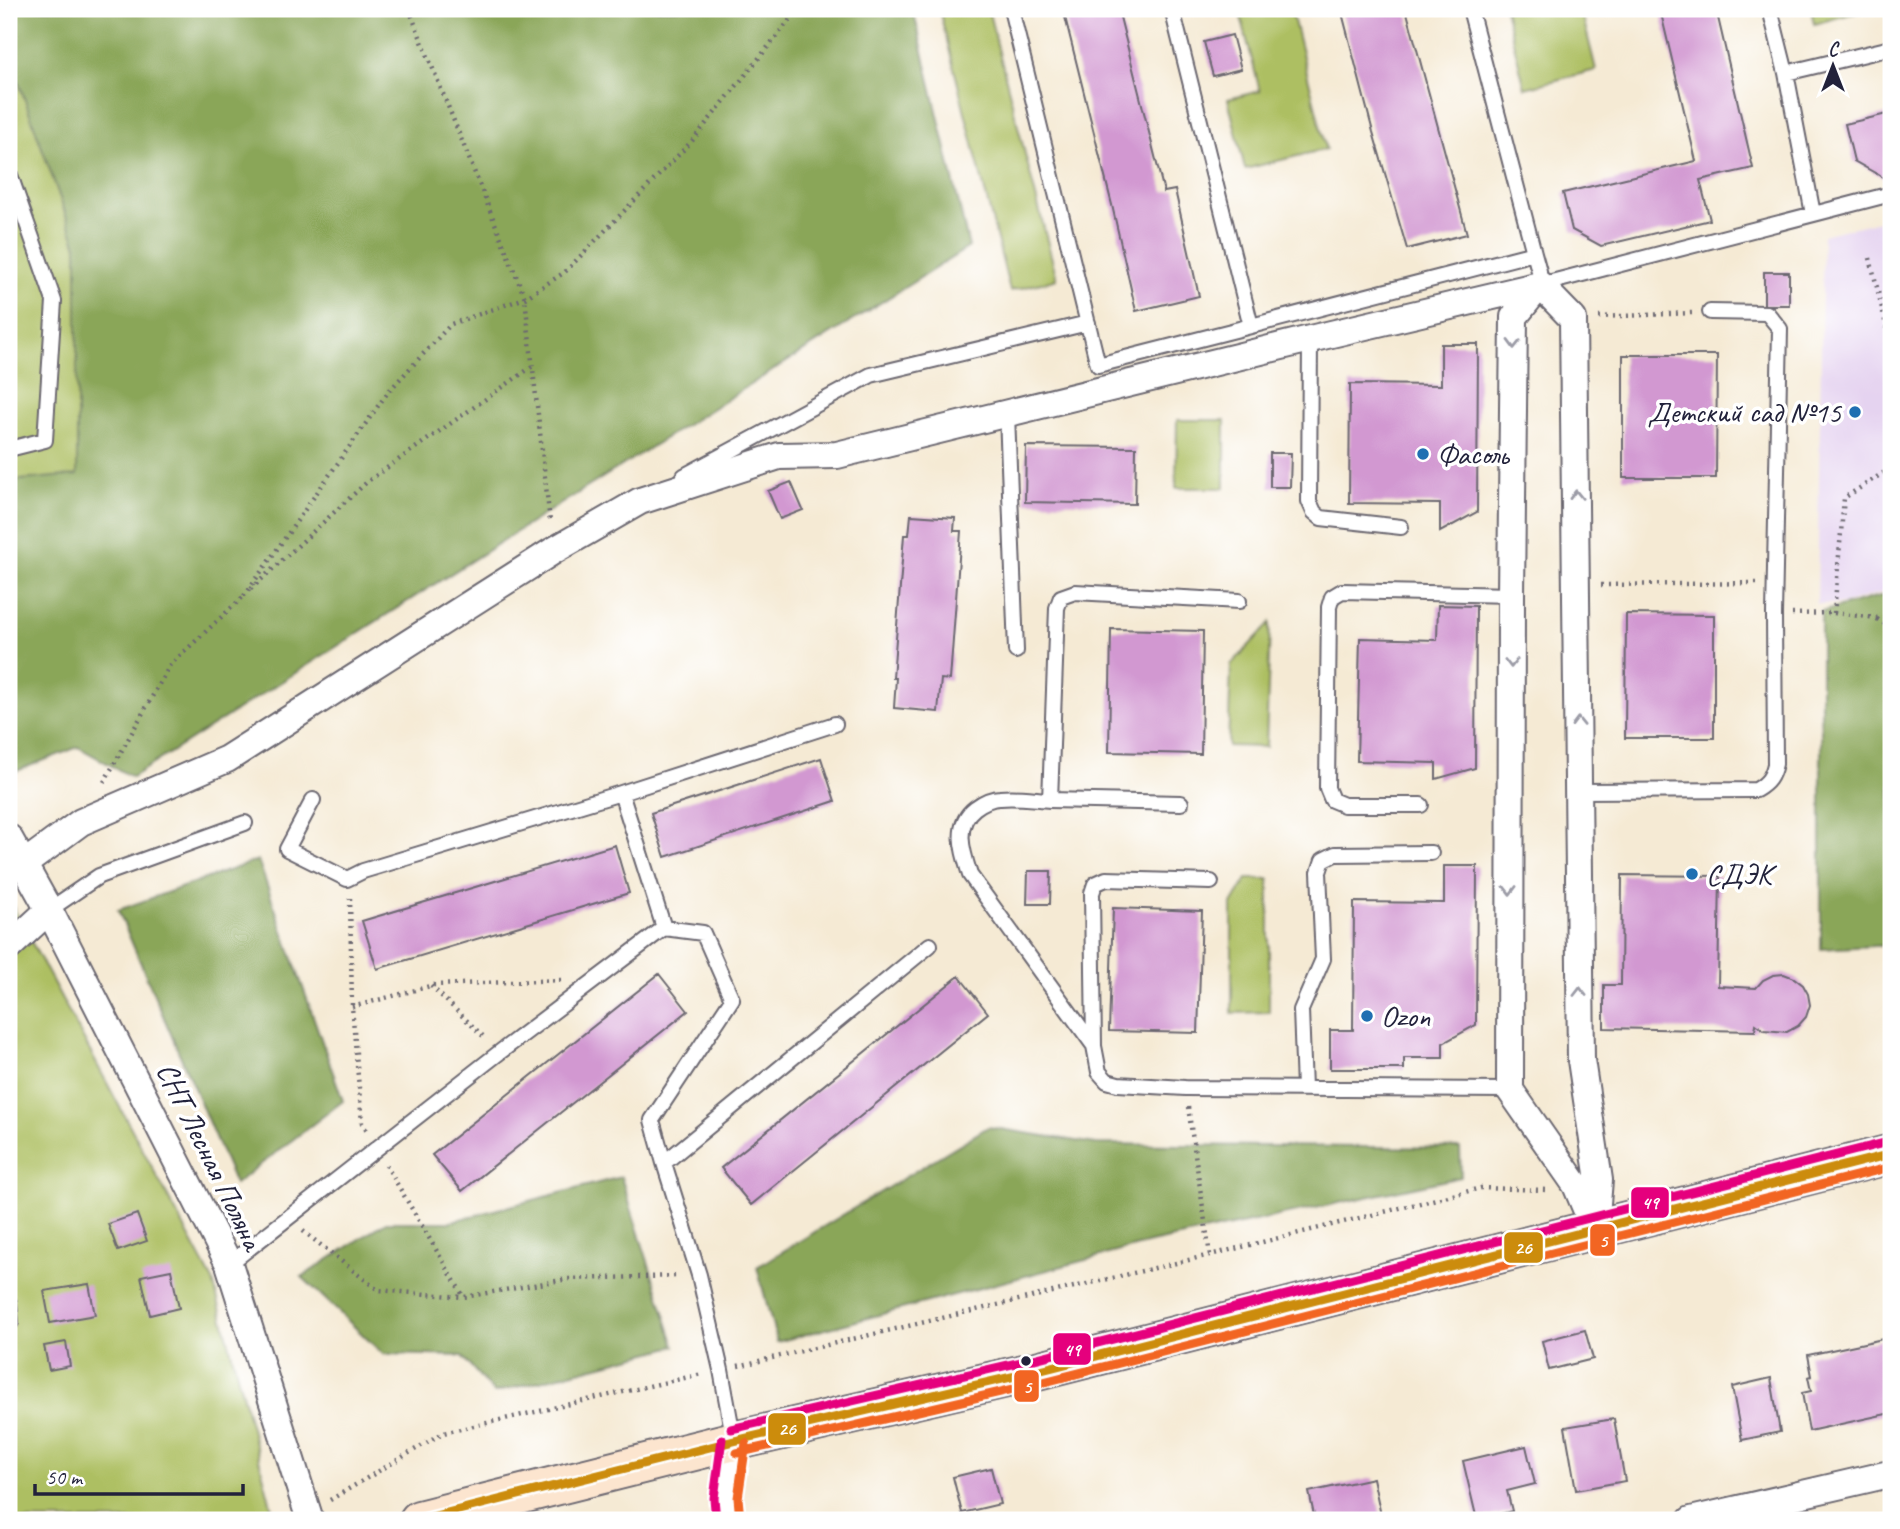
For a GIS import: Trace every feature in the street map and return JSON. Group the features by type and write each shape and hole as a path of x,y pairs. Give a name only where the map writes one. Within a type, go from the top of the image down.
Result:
{"main road":[{"path":"419,1520 734,1441 1037,1371 1891,1154"}],"street":[{"path":"1540,285 1573,318 1581,1060 1599,1180 1595,1230"},
{"path":"24,864 81,822 227,759 553,551 640,500 779,456 836,455 1540,285"},
{"path":"1540,285 1514,317 1510,1090 1576,1185 1595,1230"},
{"name":"СНТ Лесная Поляна","path":"9,838 49,910 229,1264 309,1517"},
{"path":"9,947 49,910"},
{"path":"1691,1520 1885,1475"}],"lane":[{"path":"1011,9 1098,365 1534,253"},
{"path":"1172,9 1251,326"},
{"path":"1470,9 1539,271 1540,285 1891,194"},
{"path":"1770,9 1786,73 1813,214"},
{"path":"1786,73 1891,48"},
{"path":"9,172 54,302 45,440 9,449"},
{"path":"1579,790 1756,790 1767,784 1773,775 1780,329 1767,313 1710,312"},
{"path":"640,500 871,375 1088,323"},
{"path":"1310,339 1309,501 1314,512 1321,518 1401,527"},
{"path":"1007,414 1016,651"},
{"path":"1421,805 1344,805 1332,800 1327,788 1329,607 1332,597 1342,591 1511,595"},
{"path":"1051,800 1057,608 1061,597 1075,592 1239,601"},
{"path":"313,800 287,849 347,879 363,871 621,793 835,724"},
{"path":"621,793 664,928"},
{"path":"1094,1046 970,875 962,851 961,829 968,814 984,801 1000,797 1181,803"},
{"path":"49,910 99,876 245,823"},
{"path":"1304,1088 1301,1010 1323,959 1319,872 1322,860 1335,854 1431,853"},
{"path":"1211,882 1106,879 1095,884 1092,893 1094,1046 1099,1072 1107,1081 1185,1088 1510,1090"},
{"path":"229,1264 500,1052 664,928 703,933 732,999 652,1120 699,1275 721,1370 734,1441 726,1498 728,1520"},
{"path":"664,1163 930,945"},
{"path":"9,1303 11,1322"}],"path":[{"path":"409,9 525,298 553,551"},
{"path":"244,596 388,392 442,333 452,324 525,298 565,272 692,141 789,21 791,9"},
{"path":"1870,258 1891,346"},
{"path":"1573,318 1710,312"},
{"path":"81,822 170,665 368,481 533,366"},
{"path":"1834,613 1844,498 1891,468"},
{"path":"1577,586 1775,583"},
{"path":"1774,615 1834,613 1877,618 1891,616"},
{"path":"1877,618 1891,628"},
{"path":"362,1123 352,1007 349,886 363,871"},
{"path":"352,1007 430,985 598,978"},
{"path":"430,985 474,1027"},
{"path":"1185,1088 1210,1255"},
{"path":"377,1149 464,1297"},
{"path":"309,1517 443,1433 1210,1255 1481,1188 1549,1190 1576,1185"},
{"path":"288,1219 378,1290 464,1297 568,1279 699,1275"}],"shaded area":[{"name":"Детский сад №15","path":"1891,218 1891,590 1842,604 1817,604 1823,235"}],"green space":[{"path":"12,9 913,9 969,247 132,777 78,747 9,774 9,481 77,475 77,246 9,55 9,17"},
{"path":"939,9 988,9 1057,279 1010,291"},
{"path":"1239,9 1291,9 1326,149 1245,169 1228,99 1260,91"},
{"path":"1505,9 1581,9 1596,70 1525,88"},
{"path":"1811,9 1869,9 1814,24"},
{"path":"9,55 77,246 77,476 9,481"},
{"path":"1177,420 1225,420 1225,488 1176,488"},
{"path":"1891,593 1891,945 1821,949 1821,612"},
{"path":"1270,623 1266,747 1228,746 1231,665"},
{"path":"258,860 343,1101 235,1184 118,910"},
{"path":"1247,879 1269,879 1269,1012 1232,1013 1232,904"},
{"path":"9,900 213,1281 274,1517 258,1520 9,1520"},
{"path":"988,1127 1096,1144 1460,1148 1461,1177 1146,1244 777,1342 757,1267"},
{"path":"621,1177 675,1346 494,1393 462,1356 383,1354 302,1277 386,1222 449,1222"}],"building":[{"path":"1063,9 1118,9 1164,192 1175,190 1199,296 1136,311"},
{"path":"1341,9 1406,9 1467,234 1407,249"},
{"path":"1660,9 1716,9 1753,168 1700,180 1710,220 1601,246 1572,230 1563,193 1696,161"},
{"path":"1232,35 1241,69 1213,76 1204,42"},
{"path":"1891,113 1891,176 1884,178 1854,161 1845,124"},
{"path":"1764,272 1789,272 1789,305 1764,305"},
{"path":"1441,344 1478,344 1477,512 1440,532 1440,504 1349,503 1350,384 1441,385"},
{"path":"1623,355 1717,355 1716,478 1623,478"},
{"path":"1026,446 1136,447 1135,504 1025,502"},
{"path":"1270,453 1291,453 1290,487 1270,487"},
{"path":"791,482 803,510 780,519 768,491"},
{"path":"911,515 955,518 954,531 961,531 950,680 941,679 938,712 894,708 896,678 893,678 904,535 909,535"},
{"path":"1438,605 1476,606 1475,768 1436,779 1436,763 1357,761 1360,638 1437,640"},
{"path":"1626,614 1714,615 1714,738 1625,738"},
{"path":"1111,629 1203,631 1201,754 1109,752"},
{"path":"821,758 835,801 665,857 651,813"},
{"path":"615,845 629,893 377,969 362,921"},
{"path":"1444,866 1477,866 1476,1025 1443,1043 1443,1058 1404,1058 1404,1069 1330,1069 1330,1030 1353,1030 1354,902 1444,903"},
{"path":"1028,871 1051,871 1050,904 1027,904"},
{"path":"1622,875 1720,876 1718,986 1756,988 1763,980 1773,975 1784,974 1803,985 1808,994 1810,1005 1806,1017 1798,1026 1787,1032 1764,1030 1756,1024 1755,1031 1604,1028 1604,985 1621,985"},
{"path":"1113,908 1202,911 1198,1033 1109,1031"},
{"path":"659,974 688,1011 462,1191 432,1155"},
{"path":"959,976 988,1013 751,1205 721,1168"},
{"path":"9,1083 15,1115 9,1116"},
{"path":"137,1214 147,1241 118,1251 108,1224"},
{"path":"171,1270 179,1308 150,1315 141,1276"},
{"path":"89,1284 95,1315 50,1323 44,1291"},
{"path":"1585,1330 1593,1359 1549,1370 1542,1341"},
{"path":"1883,1339 1891,1376 1891,1380 1884,1382 1891,1413 1809,1431 1802,1393 1811,1391 1808,1377 1812,1376 1808,1355"},
{"path":"66,1342 70,1366 49,1370 44,1346"},
{"path":"1771,1378 1780,1432 1742,1440 1732,1387"},
{"path":"1614,1419 1625,1481 1576,1490 1565,1427"},
{"path":"1526,1446 1535,1484 1507,1491 1512,1511 1477,1520 1463,1461"},
{"path":"991,1468 1000,1504 962,1513 953,1477"},
{"path":"1373,1478 1382,1520 1315,1520 1309,1492"}],"transit line":[{"name":"49","path":"731,1429 1034,1359 1888,1142"},
{"name":"26","path":"419,1520 734,1441 1037,1371 1891,1154"},
{"name":"5","path":"737,1453 1040,1383 1891,1167"},
{"name":"49","path":"716,1520 714,1498 722,1439"},
{"name":"5","path":"740,1519 738,1498 746,1443"}],"place":[{"name":"Детский сад №15","path":"1855,412"},
{"name":"Фасоль","path":"1423,454"},
{"name":"СДЭК","path":"1692,874"},
{"name":"Ozon","path":"1367,1016"}]}
